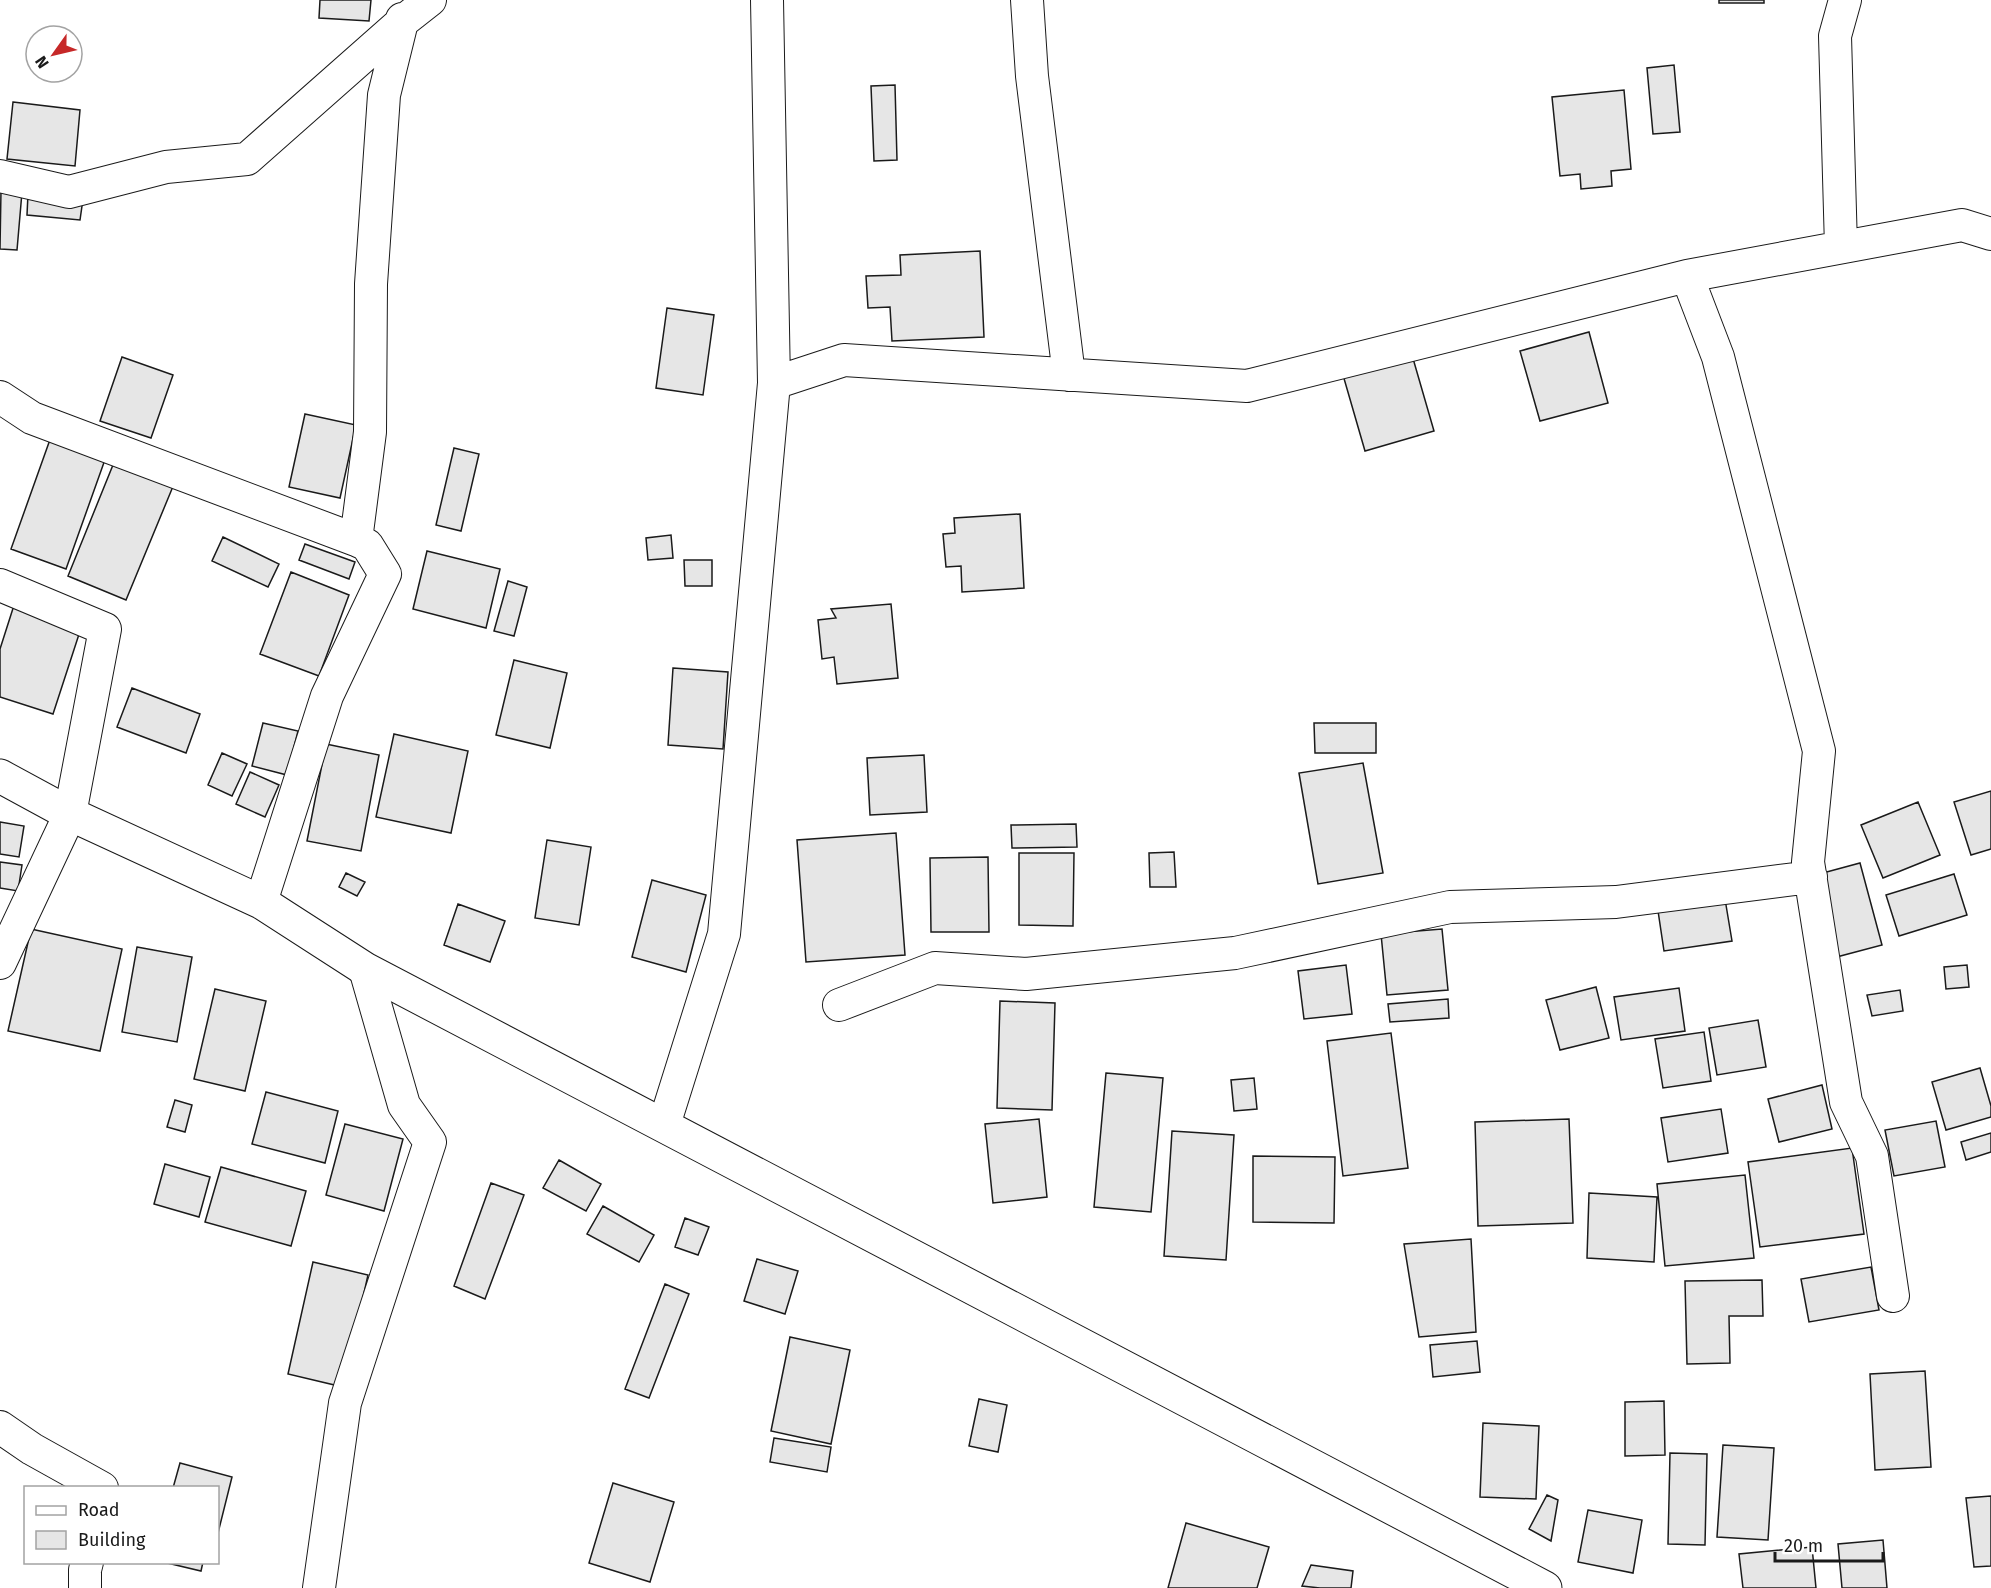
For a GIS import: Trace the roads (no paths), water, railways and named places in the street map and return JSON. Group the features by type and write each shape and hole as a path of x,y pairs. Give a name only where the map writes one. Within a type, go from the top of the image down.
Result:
{"main road":[{"path":"0,776 70,814 261,902 365,969 1545,1588"}],"street":[{"path":"0,176 69,192 166,167 247,159 402,11 430,0"},
{"path":"664,1125 724,934 774,383 766,0"},
{"path":"1027,0 1032,76 1069,375"},
{"path":"1841,248 1835,36 1845,0"},
{"path":"356,540 370,432 371,284 384,96 402,11"},
{"path":"774,383 844,360 1248,386 1687,276 1962,225 1991,234"},
{"path":"1687,276 1718,357 1819,751 1808,862 1810,877 1846,1102 1872,1156 1893,1296"},
{"path":"0,397 32,418 367,545 385,574 327,696 261,902"},
{"path":"0,585 105,629 70,814 0,963"},
{"path":"839,1005 935,968 1026,974 1235,953 1450,907 1616,903 1810,877"},
{"path":"319,1588 345,1403 430,1142 404,1105 365,969"},
{"path":"0,1427 32,1449 98,1486"},
{"path":"85,1588 87,1564"}]}
